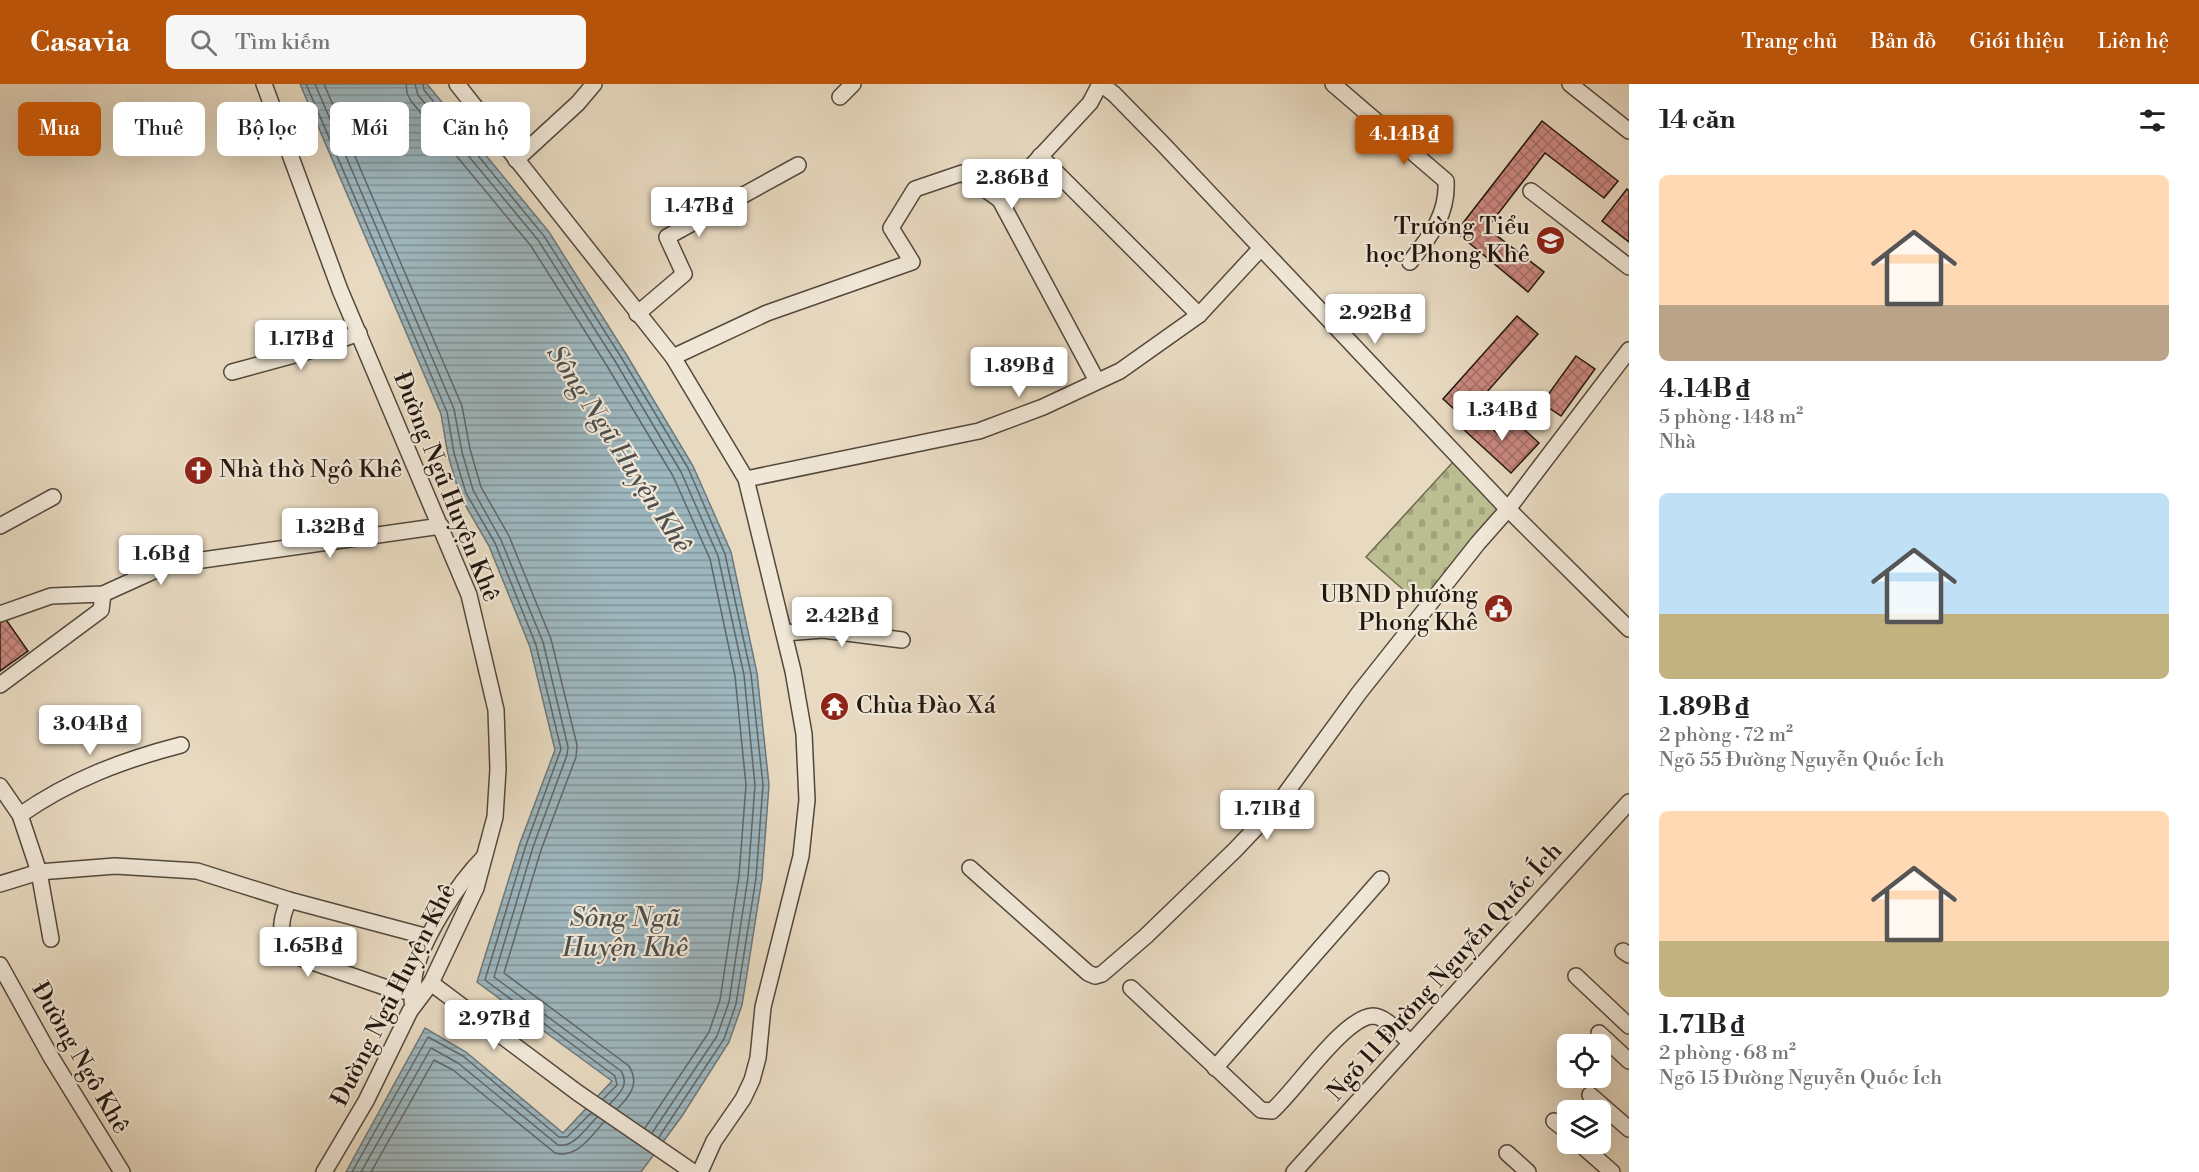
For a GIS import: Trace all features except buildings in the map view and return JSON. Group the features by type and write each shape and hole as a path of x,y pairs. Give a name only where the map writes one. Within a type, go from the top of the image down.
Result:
{"street":[{"name":"Đường Ngũ Huyện Khê","path":"264,84 340,291 469,595 496,710 498,769 495,817 476,888 431,983 410,1011 366,1101 324,1172"},
{"path":"431,983 578,1093 693,1170 743,1100 752,1080 758,1058 762,1007 801,856 807,800 804,734 784,633 746,478 673,357 457,84"},
{"path":"516,160 578,103 594,84"},
{"path":"840,98 852,84"},
{"path":"1000,200 1090,103 1101,84 1114,94 1161,142 1508,509 1629,629"},
{"path":"1333,84 1446,181 1446,202 1432,234 1410,262"},
{"path":"1570,84 1629,130"},
{"path":"1040,156 1199,315"},
{"path":"637,314 684,274 667,237 798,165"},
{"path":"673,357 767,313 912,262 891,228 915,189 962,173 1000,200 1097,381"},
{"path":"1531,191 1629,267"},
{"path":"746,478 979,431 1043,407 1120,371 1199,315 1261,248"},
{"path":"232,372 309,351 359,333"},
{"path":"970,868 1088,973 1095,976 1101,974 1146,936 1275,808 1359,693 1478,543 1508,509 1629,350"},
{"path":"0,526 53,497"},
{"path":"0,614 51,597 103,594 167,565 441,526"},
{"path":"0,686 101,610 103,594"},
{"path":"784,633 823,630 902,640"},
{"path":"20,815 65,786 103,769 140,755 181,745"},
{"path":"0,786 20,815 39,872 51,939"},
{"name":"Ngõ 11 Đường Nguyễn Quốc Ích","path":"1294,1172 1629,802"},
{"path":"410,1011 414,977 428,937 467,874 484,857"},
{"path":"0,884 39,872 115,866 197,871 289,900 428,937"},
{"path":"1215,1068 1381,879"},
{"path":"289,900 283,912 280,931 285,947 292,955 393,990 413,992"},
{"name":"Đường Ngô Khê","path":"0,965 51,1057 122,1172"},
{"path":"1576,976 1629,1026"},
{"path":"1131,988 1261,1110 1272,1111 1286,1098 1337,1038 1358,1020 1373,1016 1381,1018 1411,1043"},
{"path":"1599,1033 1629,1061"},
{"path":"1590,1095 1629,1129"},
{"path":"1507,1153 1525,1171"},
{"path":"1592,1154 1612,1172"}],"green space":[{"path":"1453,462 1501,513 1423,607 1366,557"}],"water":[{"name":"Sông Ngũ Huyện Khê","path":"300,84 427,84 442,102 421,102 421,156 486,156 549,232 693,466 731,552 757,673 769,785 762,879 742,1005 729,1042 682,1116 641,1172 346,1172 425,1028 466,1052 563,1133 612,1081 477,982 520,843 555,750 530,647 489,546 460,496 448,455 441,414 331,156 409,156 409,102 330,102 330,154 318,126 318,102 308,102"}],"place":[{"name":"Trường Tiểu học Phong Khê","path":"1551,241"},
{"name":"Nhà thờ Ngô Khê","path":"198,470"},
{"name":"UBND phường Phong Khê","path":"1499,609"},
{"name":"Chùa Đào Xá","path":"835,706"}]}
